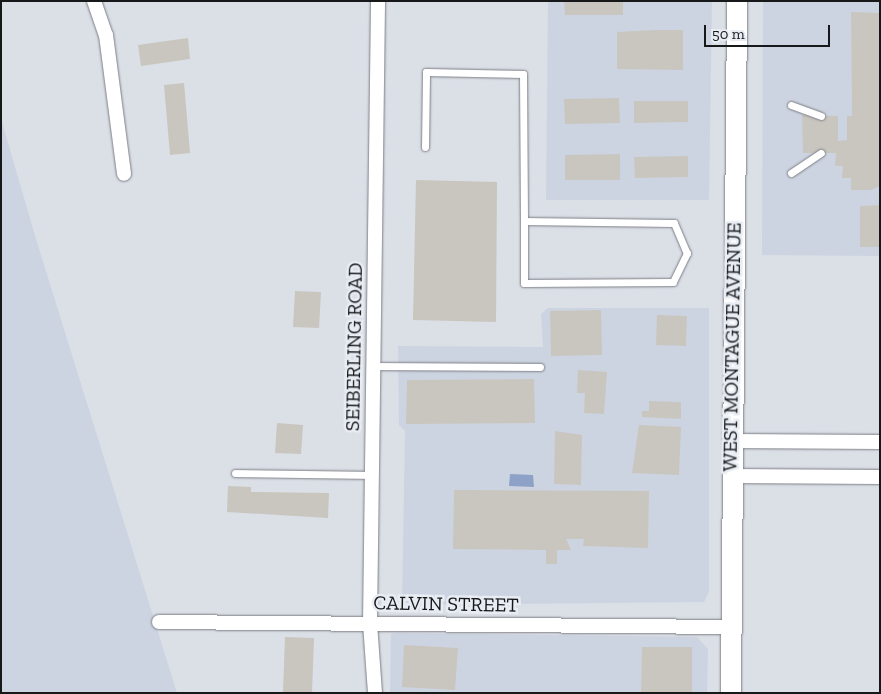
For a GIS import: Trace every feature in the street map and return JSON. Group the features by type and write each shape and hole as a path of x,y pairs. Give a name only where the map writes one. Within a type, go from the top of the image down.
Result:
{"main road":[{"name":"WEST MONTAGUE AVENUE","path":"731,693 731,441 737,1"}],"street":[{"path":"94,1 109,54 124,174"},
{"name":"SEIBERLING ROAD","path":"375,693 370,623 378,1"},
{"path":"731,441 880,442"},
{"path":"731,476 880,477"},
{"name":"CALVIN STREET","path":"159,622 732,627"}],"lane":[{"path":"425,147 426,72 523,74 524,283 673,282 687,253 674,223 524,221"},
{"path":"791,105 820,116"},
{"path":"791,173 821,153"},
{"path":"374,366 540,368"},
{"path":"235,473 372,475"}],"shaded area":[{"path":"548,1 712,1 709,200 546,200"},
{"path":"763,1 880,1 880,256 762,255"},
{"path":"1,119 36,239 177,693 1,693"},
{"path":"548,308 709,308 709,592 704,602 402,605 405,431 399,425 398,346 543,347 541,314"},
{"path":"391,634 697,637 708,649 707,693 390,693"}],"water":[{"path":"510,474 533,475 534,487 509,486"}],"building":[{"path":"564,1 623,1 623,15 565,15"},
{"path":"851,12 880,13 880,186 871,190 851,190 851,178 842,178 843,166 835,166 836,153 803,153 802,115 838,116 838,141 847,140 847,116 852,116"},
{"path":"683,30 683,70 617,69 617,32"},
{"path":"188,38 190,59 141,66 138,45"},
{"path":"184,83 190,153 170,155 164,85"},
{"path":"619,98 620,123 565,124 564,99"},
{"path":"634,101 688,101 688,122 634,123"},
{"path":"620,154 620,180 565,180 565,155"},
{"path":"688,156 688,177 635,178 634,157"},
{"path":"416,180 497,182 496,322 413,320"},
{"path":"880,205 880,247 860,247 860,206"},
{"path":"295,291 321,292 319,328 293,327"},
{"path":"601,310 602,355 551,356 550,311"},
{"path":"657,315 687,316 686,346 656,345"},
{"path":"578,370 607,372 604,414 584,413 585,393 577,393"},
{"path":"534,379 535,423 406,424 407,380"},
{"path":"649,401 681,402 681,419 642,417 642,411 649,411"},
{"path":"277,423 303,425 301,454 275,453"},
{"path":"639,425 681,427 679,475 632,473"},
{"path":"555,431 582,435 581,485 554,484"},
{"path":"228,486 251,487 251,492 329,493 328,518 227,512"},
{"path":"454,490 649,491 648,548 583,546 584,539 566,539 571,550 557,550 557,564 546,564 546,550 453,549"},
{"path":"285,637 314,638 312,693 283,692"},
{"path":"404,645 458,648 455,690 402,687"},
{"path":"642,647 692,647 692,693 641,693"}]}
